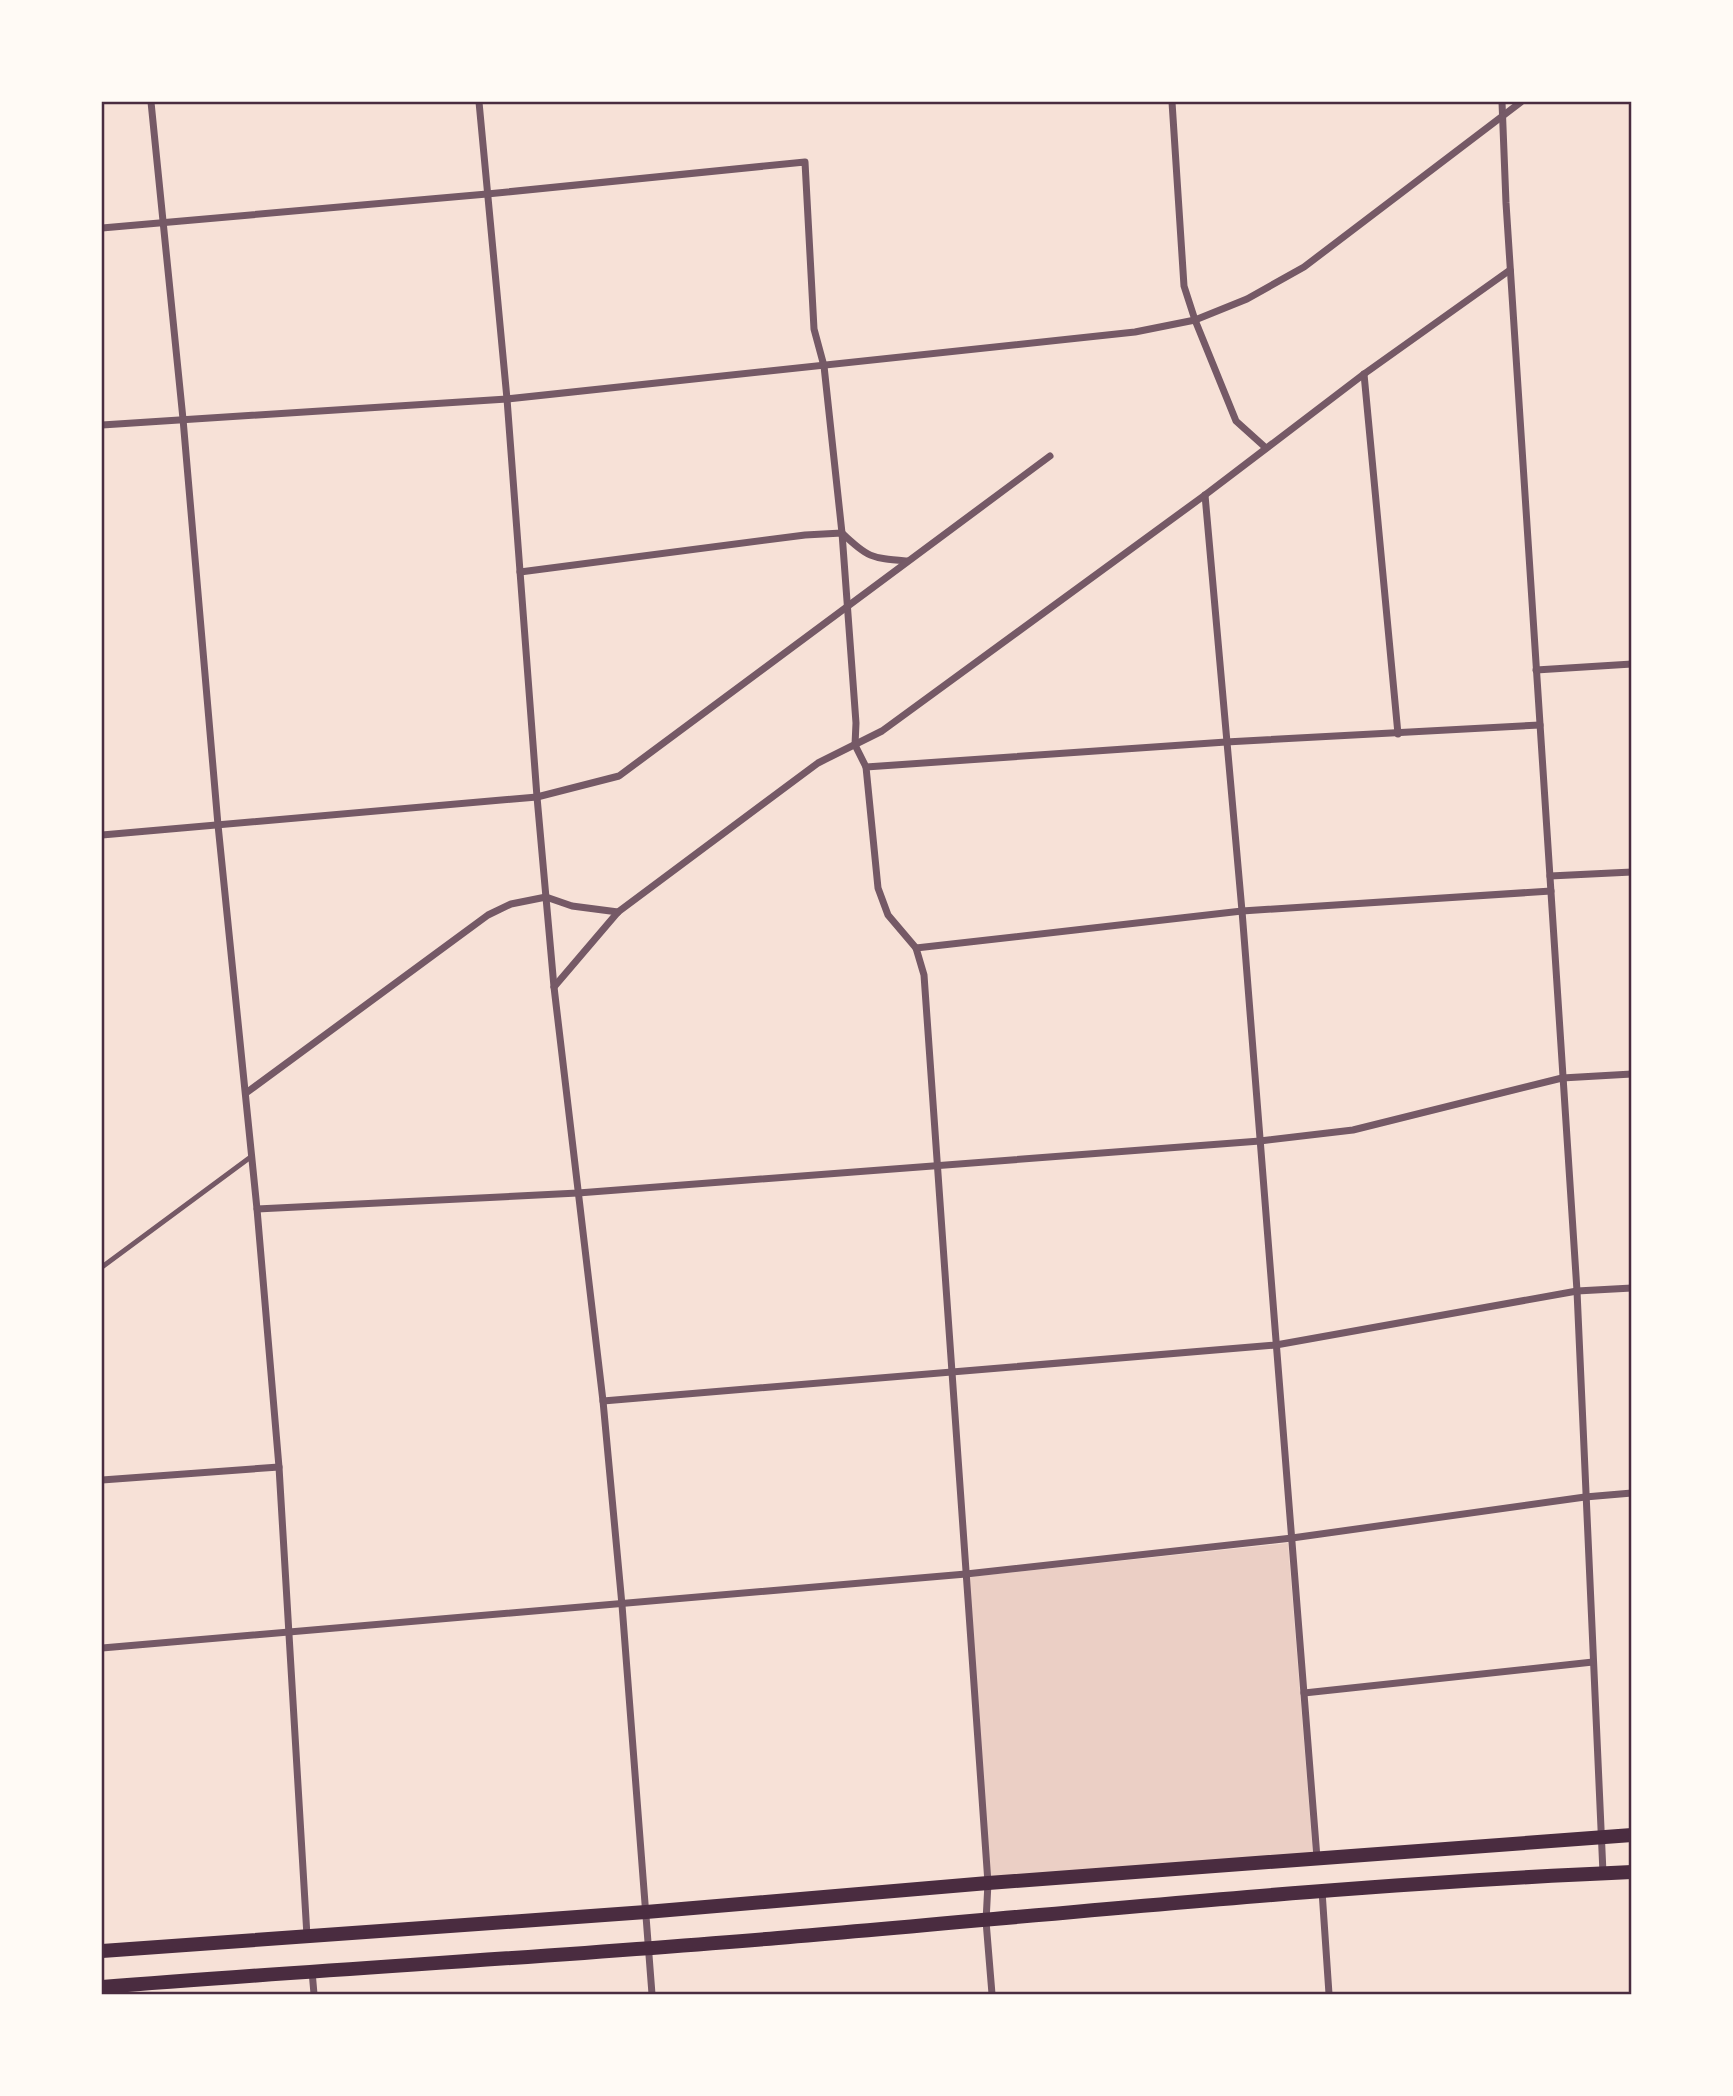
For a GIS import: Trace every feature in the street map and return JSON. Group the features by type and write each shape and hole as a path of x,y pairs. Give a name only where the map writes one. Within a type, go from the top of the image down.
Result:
{"main road":[{"path":"102,1951 646,1912 988,1883 1632,1835"},
{"path":"102,1987 312,1970 647,1949 1322,1890 1632,1872"}],"street":[{"path":"151,102 183,419 218,825 252,1156 279,1467 307,1936"},
{"path":"479,102 554,987 603,1401 622,1605 652,1994"},
{"path":"1172,102 1184,286 1236,421 1266,448"},
{"path":"1502,102 1510,270 1577,1292 1603,1873"},
{"path":"102,425 506,399 1135,332 1195,320 1247,299 1304,267 1521,102"},
{"path":"102,228 488,194 805,162 814,329 824,366 842,533 856,723 855,745 866,767 878,888 888,915 916,948 924,975 988,1883 986,1921 992,1994"},
{"path":"554,987 618,912 818,763 882,731 1205,495 1364,374 1510,270"},
{"path":"1364,374 1398,734"},
{"path":"102,835 537,797 619,776 1050,456"},
{"path":"1205,495 1242,911 1317,1859"},
{"path":"520,572 842,533 863,553 878,558 908,561"},
{"path":"1536,670 1632,664"},
{"path":"866,767 1226,742 1540,725"},
{"path":"1550,876 1632,872"},
{"path":"916,948 1242,911 1551,891"},
{"path":"246,1093 488,915 512,904 546,897 572,906 618,912"},
{"path":"257,1209 579,1193 1260,1142 1353,1130 1562,1079 1632,1074"},
{"path":"603,1401 1276,1345 1577,1292 1632,1288"},
{"path":"102,1480 279,1467"},
{"path":"102,1648 966,1574 1292,1538 1585,1497 1632,1493"},
{"path":"1304,1693 1593,1662"},
{"path":"1322,1890 1329,1994"},
{"path":"312,1970 314,1994"}],"lane":[{"path":"102,1266 252,1156"}],"shaded area":[{"path":"1288,1543 1313,1854 990,1881 969,1577"}]}
